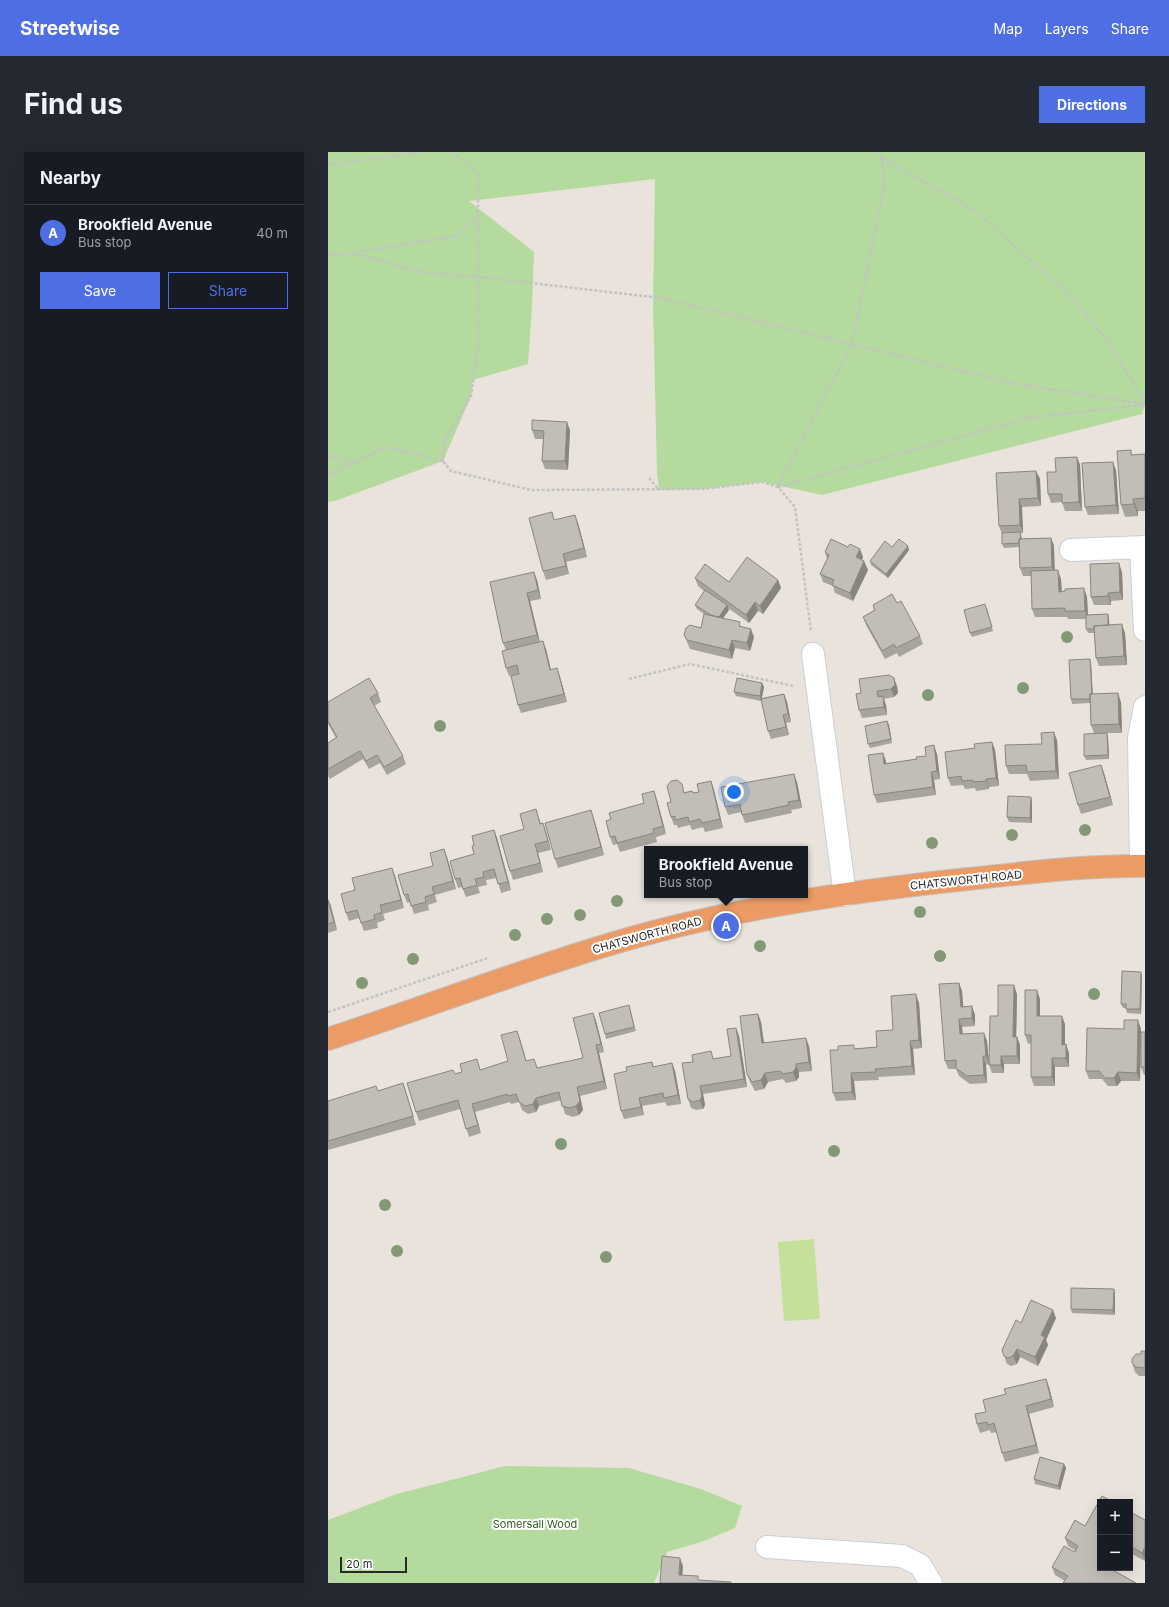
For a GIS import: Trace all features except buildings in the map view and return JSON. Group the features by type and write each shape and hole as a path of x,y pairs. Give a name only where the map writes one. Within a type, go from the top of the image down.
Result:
{"highway":[{"name":"CHATSWORTH ROAD","path":"328,1039 604,945 684,924 770,906 892,887 1078,868 1143,866"}],"street":[{"path":"1072,550 1143,547 1145,630"},
{"path":"813,654 845,895"},
{"path":"1143,866 1139,738 1145,707"},
{"path":"767,1547 902,1556 920,1565 931,1583"}],"path":[{"path":"328,165 423,152"},
{"path":"443,461 444,442 471,396 478,348 478,172 452,152"},
{"path":"878,152 882,158 974,210 1070,295 1107,340 1145,404"},
{"path":"778,487 852,345 884,187 882,158"},
{"path":"328,255 353,253 456,236 478,216"},
{"path":"353,253 420,272 478,277 661,298 1012,383 1145,404"},
{"path":"778,487 1033,417 1145,404"},
{"path":"328,476 386,447 443,461 451,471 531,490 704,489 762,482 778,487 795,507 813,654"},
{"path":"328,456 356,462"},
{"path":"648,478 659,490"},
{"path":"629,679 690,664 792,686 817,687"},
{"path":"328,1576 341,1583"}],"green space":[{"path":"328,152 1145,152 1145,405 1142,414 822,495 762,482 703,489 659,490 657,473 653,304 655,179 469,201 534,252 528,364 473,380 471,396 443,461 335,501 328,502"},
{"path":"814,1239 820,1319 784,1321 778,1242"},
{"name":"Somersall Wood","path":"505,1466 629,1468 701,1489 742,1506 735,1528 704,1541 667,1552 654,1583 328,1583 328,1520 397,1494"}],"place":[{"name":"Brookfield Avenue","path":"726,926"}]}
